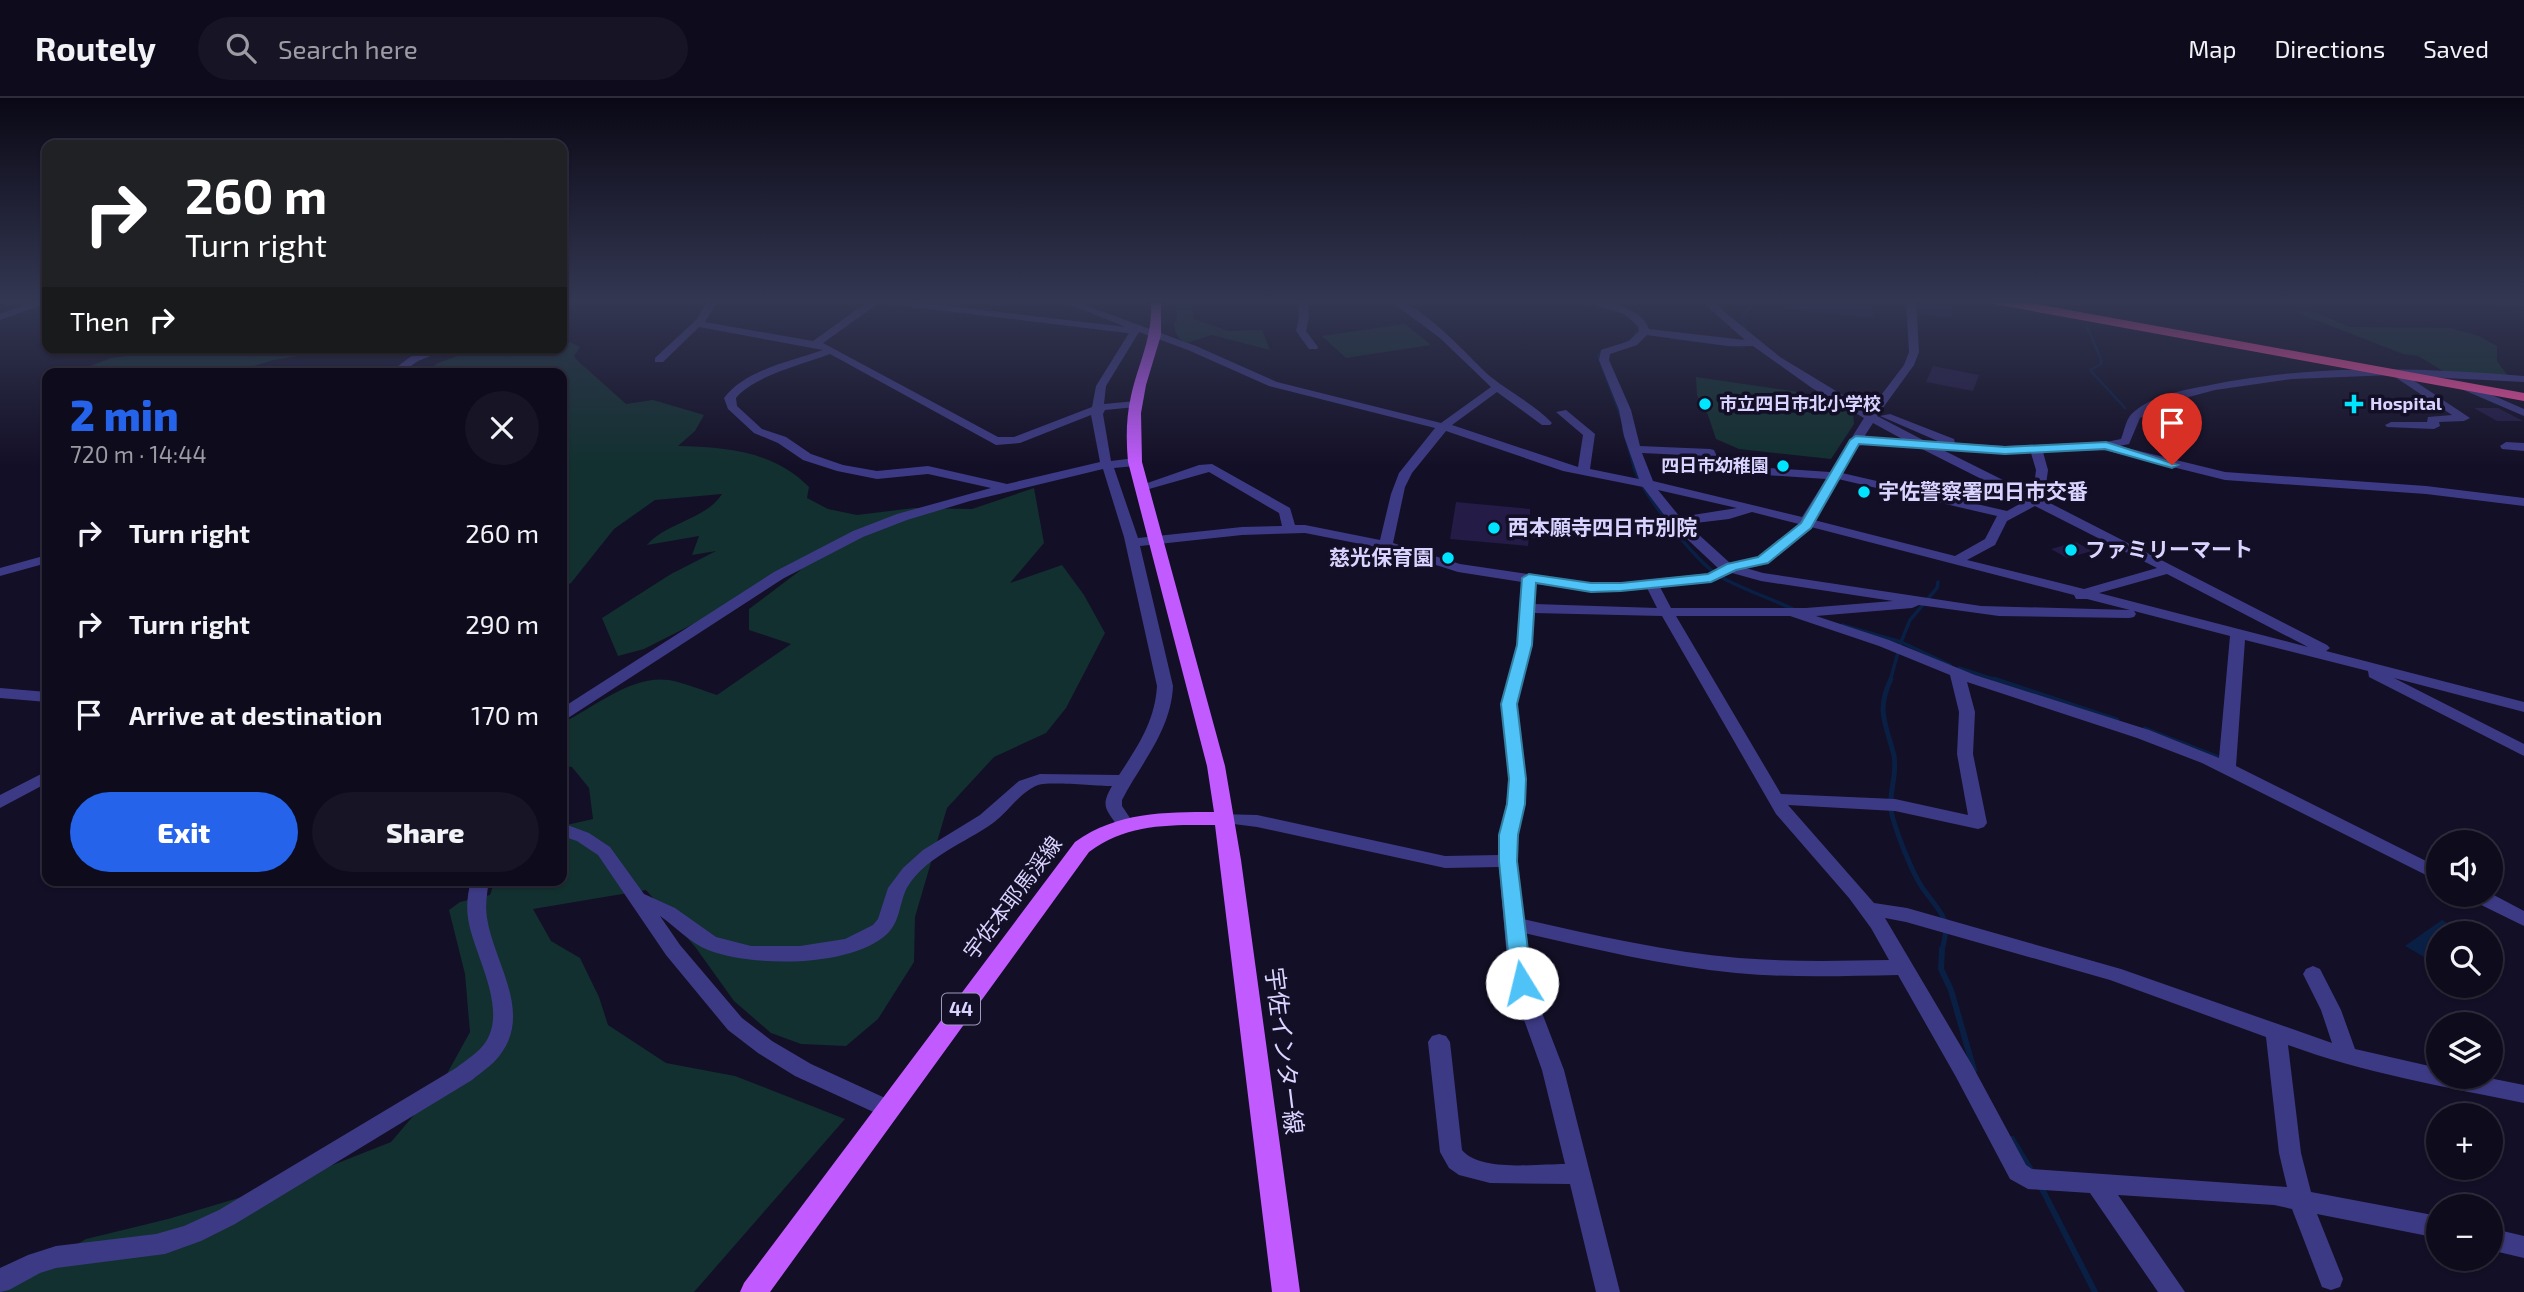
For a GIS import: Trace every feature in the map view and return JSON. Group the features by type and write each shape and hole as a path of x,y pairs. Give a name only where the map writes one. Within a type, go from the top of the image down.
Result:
{"highway":[{"path":"2299,356 2524,397"}],"main road":[{"path":"1151,356 1136,404 1136,462 1211,741 1224,818"},
{"name":"宇佐本耶馬渓線","path":"754,1292 1072,858 1097,835 1125,824 1149,820 1224,818"},
{"name":"宇佐インター線","path":"1224,818 1286,1292"}],"street":[{"path":"401,368 423,356"},
{"path":"659,360 663,356"},
{"path":"816,356 748,382 732,395 732,407 762,433 782,440 807,457 841,468 877,475 928,470 1009,488"},
{"path":"841,356 996,441 1016,440 1096,409 1136,404"},
{"path":"1119,356 1102,382 1096,409 1107,464 1132,543 1160,657 1165,692 1155,728 1113,803 1125,824"},
{"path":"1206,356 1273,384 1445,428 1552,464 1641,481 1753,508 2524,707"},
{"path":"1465,356 1498,387 1546,423"},
{"path":"1603,356 1625,410 1641,481 1676,521 1719,564 1729,569 1761,577 2001,612 2068,609 2116,612 2210,626"},
{"path":"1777,356 1921,444 2524,751"},
{"path":"1132,543 1289,528 1322,531 1384,545 1458,568 1591,587 1711,578 1729,569 1765,559 1807,523 1872,414 1901,377 1913,356"},
{"path":"1856,440 1964,448 2106,446 2124,441 2139,413 2165,400 2193,391 2268,377 2445,372 2524,379"},
{"path":"2390,425 2435,425 2432,419 2435,418 2464,418 2394,373"},
{"path":"2463,386 2524,413"},
{"path":"1384,545 1392,528 1401,481 1424,447 1498,387"},
{"path":"1562,412 1588,435 1584,471"},
{"path":"1872,414 1964,448"},
{"path":"2421,426 2439,439"},
{"path":"2106,446 2225,476 2426,490 2524,502"},
{"path":"2506,446 2524,447"},
{"path":"1634,449 1710,453 1713,464 1721,468 1834,475 2008,515"},
{"path":"1958,562 1962,557 1988,544 1999,522 2036,501 2041,489 2042,470 2036,449"},
{"path":"567,712 716,614 831,547 902,517 1107,464 1136,462"},
{"path":"1142,487 1203,468 1212,468 1285,511 1289,528"},
{"path":"1676,521 1729,515 1753,508"},
{"path":"0,572 42,560"},
{"path":"2068,609 2073,601 2084,594 2121,580 2146,577 2168,569"},
{"path":"1529,578 1524,645 1509,704 1518,779 1516,804 1508,835 1514,924 1522,983 1553,1070 1608,1292"},
{"path":"1651,583 1665,612 1775,799 1795,827 1869,909 1964,1071 2018,1172 2028,1179 2249,1192 2301,1198 2426,1224"},
{"path":"1526,608 1791,612 1932,602"},
{"path":"1791,612 1884,643 1958,673 2150,736 2227,768 2426,869"},
{"path":"2227,768 2238,633"},
{"path":"1775,799 1895,805 1978,822 1965,754 1967,712 1958,673"},
{"path":"0,693 42,697"},
{"path":"1,800 42,779"},
{"path":"638,899 670,914 702,939 718,946 765,954 827,950 870,937 883,928 898,887 913,869 1000,808 1028,782 1040,779 1125,781"},
{"path":"1224,818 1257,821 1445,862 1508,861"},
{"path":"567,831 583,836 604,851 673,950 735,1024 765,1047 803,1070 888,1109"},
{"path":"0,1282 37,1261 76,1252 157,1245 189,1236 227,1217 464,1074 496,1046 502,1030 504,1011 475,911 477,886"},
{"path":"2501,907 2524,919"},
{"path":"1869,909 1906,915 2114,974 2346,1055 2524,1094"},
{"path":"1514,924 1715,964 1800,969 1903,967"},
{"path":"2313,974 2331,1010 2346,1055"},
{"path":"2276,1032 2285,1118 2301,1198 2332,1279"},
{"path":"1439,1042 1451,1152 1455,1160 1464,1167 1483,1171 1579,1174"},
{"path":"2097,1184 2173,1292"},
{"path":"2503,1242 2524,1247"}],"green space":[{"path":"299,356 248,368 85,368 111,358"},
{"path":"458,356 574,356 626,404 653,400 704,415 695,431 678,446 731,450 765,458 795,475 809,487 807,498 828,509 857,515 914,508 972,509 1034,488 1044,543 1010,583 1062,565 1084,595 1105,633 1066,708 1046,733 994,757 947,808 915,917 914,962 878,1019 846,1046 801,1044 771,1033 734,1001 696,948 646,890 533,909 551,941 580,958 599,997 608,1025 666,1063 735,1076 845,1119 694,1292 0,1292 0,1288 86,1239 168,1219 282,1185 391,1142 443,1081 470,1032 465,974 449,910 460,902 490,895 493,886 567,886 567,825 593,819 589,788 572,767 567,766 567,720 641,682 675,681 717,695 791,644 749,630 749,609 802,569 644,649 618,656 602,618 671,574 716,551 692,555 699,536 647,545 665,531 706,510 722,494 655,500 614,529 567,585 567,368 430,368"},
{"path":"2416,356 2497,356 2497,361 2508,376 2443,371"},
{"path":"1696,377 1798,392 1812,400 1815,406 1846,408 1853,413 1854,424 1831,459 1739,449 1716,439 1708,415 1697,395"}],"water":[{"path":"2426,931 2426,958 2405,946"}],"building":[{"path":"1933,366 1979,375 1973,391 1926,382"},
{"path":"2474,408 2498,408 2523,421 2497,421"},
{"name":"西本願寺四日市別院","path":"1456,502 1530,509 1530,518 1537,518 1535,538 1529,537 1528,546 1450,539"},
{"name":"ファミリーマート","path":"2076,542 2092,551 2067,558 2051,549"}],"waterway":[{"path":"1598,356 1621,417"},
{"path":"2100,356 2101,364 2090,370 2125,408"},
{"path":"1623,429 1634,468"},
{"path":"1634,467 1658,509 1709,568 1728,581 1793,609"},
{"path":"1901,642 1910,620 1937,588 1938,582"},
{"path":"1842,625 1901,642"},
{"path":"1890,681 1901,642"},
{"path":"1901,642 1950,665"},
{"path":"1959,668 1999,681"},
{"path":"1891,679 1883,710 1895,763 1892,815 1916,877 1944,919 1946,931 1942,951"},
{"path":"1994,679 2117,720"},
{"path":"2145,729 2222,759"},
{"path":"1942,949 1941,969 1951,990 1974,1070"},
{"path":"2012,1139 2031,1170"},
{"path":"2041,1187 2095,1292"}],"place":[{"name":"市立四日市北小学校","path":"1705,404"},
{"name":"Hospital","path":"2354,404"},
{"name":"四日市幼稚園","path":"1783,466"},
{"name":"宇佐警察署四日市交番","path":"1864,492"},
{"name":"西本願寺四日市別院","path":"1494,528"},
{"name":"ファミリーマート","path":"2071,550"},
{"name":"慈光保育園","path":"1448,558"}],"route":[{"path":"1522,983 1517,959 1508,861 1508,835 1516,804 1518,779 1509,704 1524,645 1529,578 1591,587 1621,587 1711,578 1732,566 1763,560 1808,523 1856,440 2005,450 2106,446 2172,465"}]}
